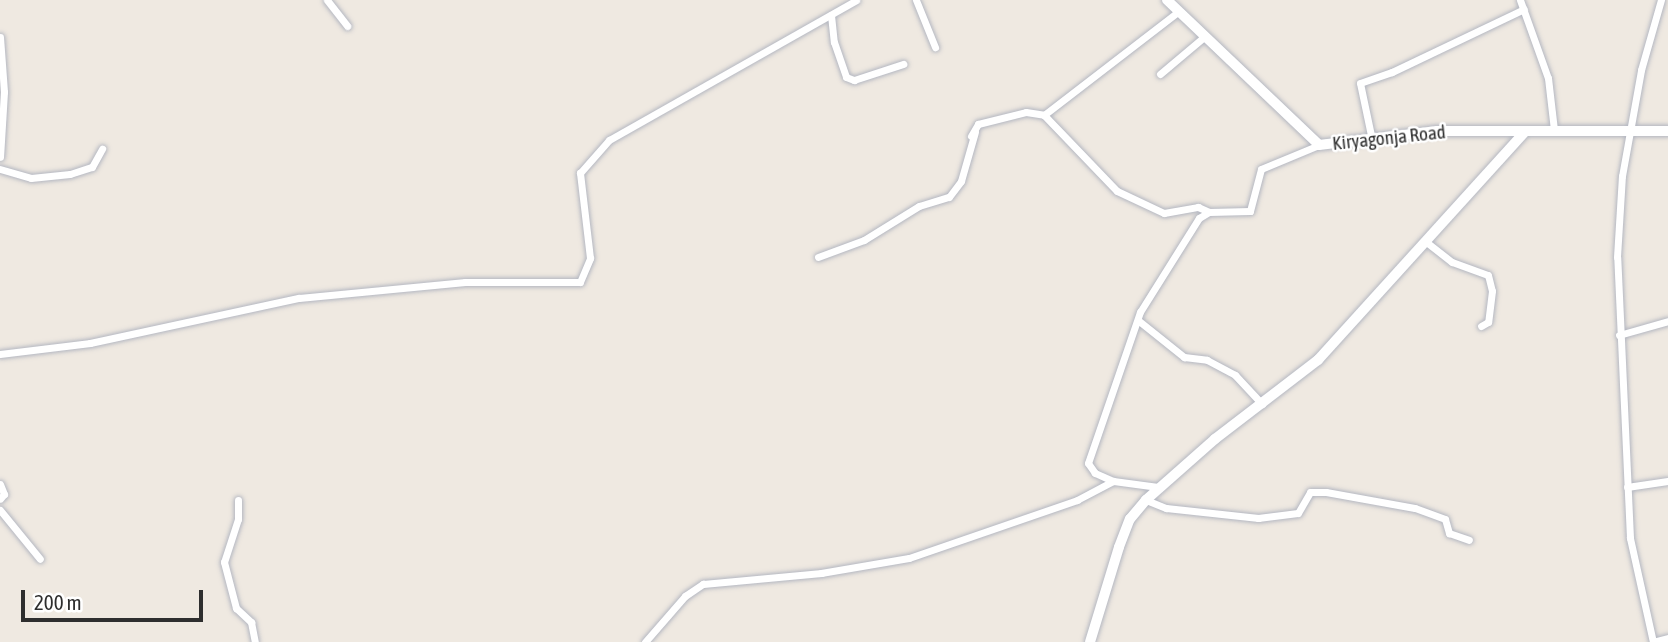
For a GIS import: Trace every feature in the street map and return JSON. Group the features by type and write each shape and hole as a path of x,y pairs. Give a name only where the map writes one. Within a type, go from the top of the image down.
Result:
{"street":[{"path":"327,0 347,26"},
{"path":"0,354 90,343 299,298 464,282 580,282 590,258 580,173 609,140 856,0"},
{"path":"916,0 935,47"},
{"name":"Kiryagonja Road","path":"1167,0 1319,145 1425,132 1668,131"},
{"path":"1520,0 1548,78 1554,130"},
{"path":"1661,0 1641,70 1618,199 1619,335 1633,560 1653,642 1668,638"},
{"path":"1372,140 1360,83 1524,9"},
{"path":"1044,115 1179,11"},
{"path":"831,15 834,42 846,78 854,80 903,64"},
{"path":"0,37 0,157"},
{"path":"1160,74 1204,37"},
{"path":"971,136 978,124 1026,112 1044,115 1117,191 1164,213 1198,207 1209,212 1250,211 1261,169 1319,145"},
{"path":"818,257 864,240 919,206 948,197 961,181 978,124"},
{"path":"1090,642 1130,519 1146,500 1158,487 1318,360 1525,132"},
{"path":"0,169 31,178 70,174 92,167 102,149"},
{"path":"1158,487 1113,481 1091,469 1089,456 1139,321 1199,218 1209,212"},
{"path":"1425,241 1452,262 1488,275 1492,291 1488,322 1481,326"},
{"path":"1139,321 1184,357 1207,360 1235,375 1262,404"},
{"path":"1619,335 1668,321"},
{"path":"645,642 685,596 703,584 821,573 909,558 1077,500 1113,481"},
{"path":"1627,487 1668,481"},
{"path":"0,484 0,499"},
{"path":"1146,500 1166,508 1258,518 1298,513 1310,492 1325,492 1415,508 1445,519 1449,533 1469,540"},
{"path":"238,500 238,519 224,562 236,608 251,622 255,642"},
{"path":"0,510 40,559"}]}
